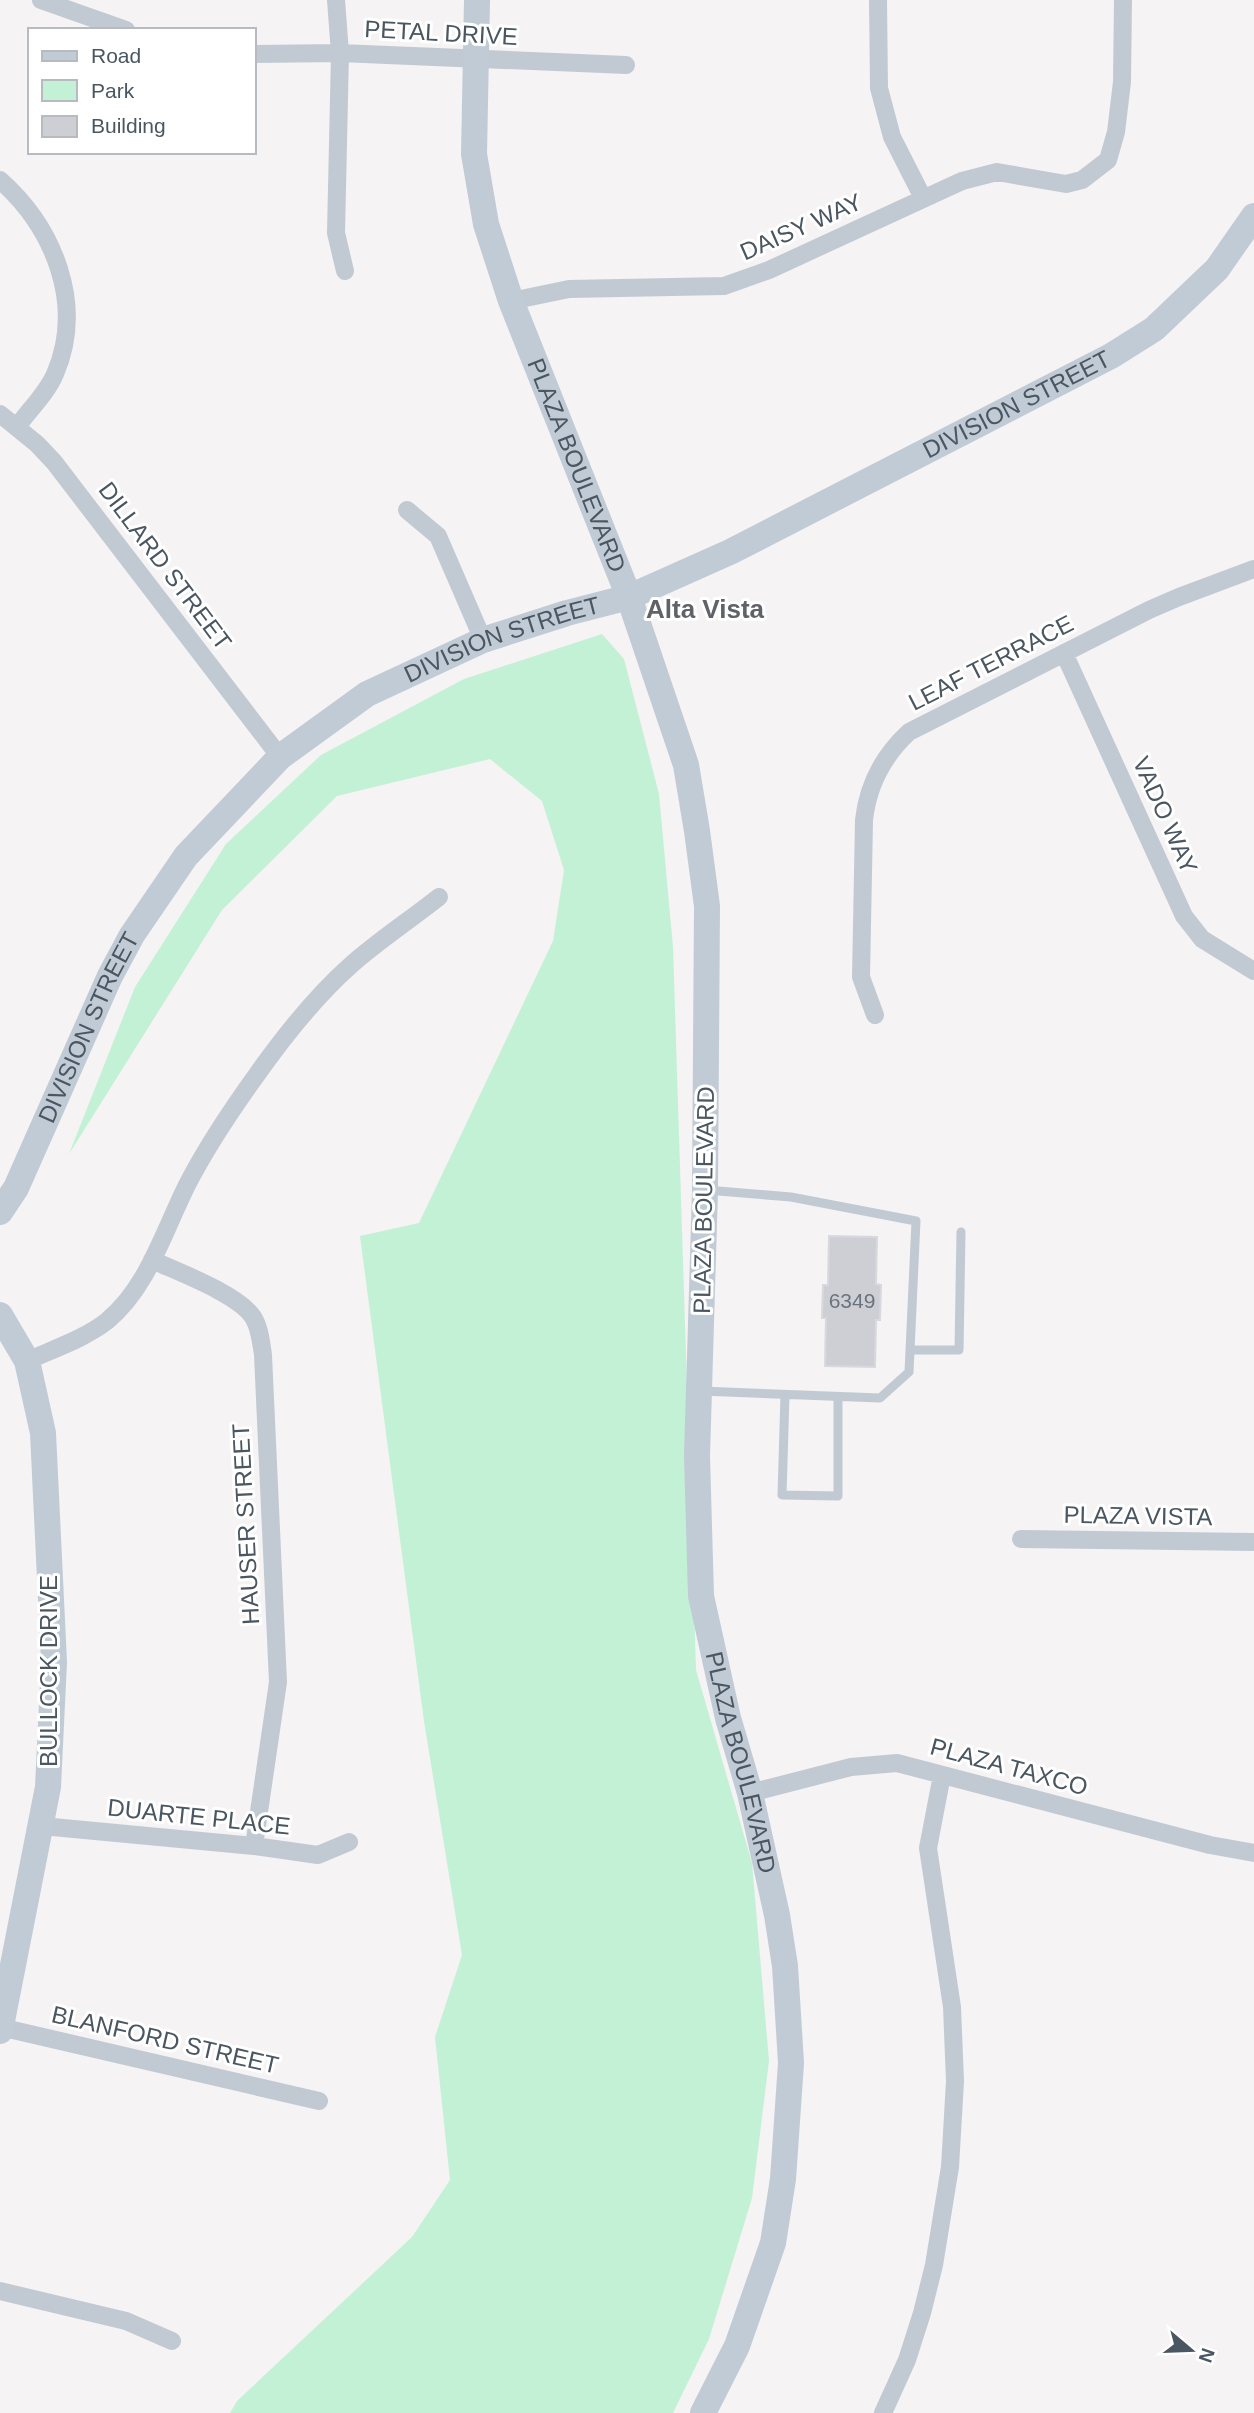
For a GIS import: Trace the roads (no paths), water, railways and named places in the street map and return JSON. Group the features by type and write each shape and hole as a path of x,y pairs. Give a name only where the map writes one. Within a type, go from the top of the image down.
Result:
{"main road":[{"name":"PLAZA BOULEVARD","path":"477,0 474,154 486,224 511,301 629,597 686,765 707,906 705,1190 697,1456 701,1596 728,1718 750,1793 776,1915 785,1966 791,2063 783,2179 773,2243 737,2346 703,2413"},
{"name":"DIVISION STREET","path":"0,1212 16,1188 110,976 132,935 186,856 280,757 367,694 483,640 567,613 629,597 730,552 1111,356 1154,329 1217,269 1253,222"},
{"name":"BULLOCK DRIVE","path":"0,1315 27,1361 43,1433 54,1662 48,1787 0,2029"}],"street":[{"path":"41,0 120,28"},
{"path":"336,0 340,53 336,233 345,271"},
{"path":"878,0 879,88 892,137 923,198"},
{"name":"DAISY WAY","path":"511,301 569,289 724,286 769,271 962,181 997,172 1066,184 1082,180 1108,160 1116,132 1122,82 1123,0"},
{"name":"PETAL DRIVE","path":"256,54 340,53 626,65"},
{"path":"0,180 23,203 43,229 60,270 65,302 64,334 54,376 17,427"},
{"name":"DILLARD STREET","path":"0,414 54,462 280,757"},
{"path":"407,510 438,536 483,640"},
{"name":"LEAF TERRACE","path":"875,1015 861,977 864,820 874,778 889,753 909,732 1064,653 1179,597 1254,569"},
{"name":"VADO WAY","path":"1064,653 1184,916 1202,939 1254,971"},
{"path":"27,1361 74,1340 105,1322 124,1305 152,1260 188,1183 209,1146 288,1034 350,965 439,898"},
{"name":"HAUSER STREET","path":"152,1260 239,1302 253,1318 260,1334 278,1682 254,1846"},
{"name":"PLAZA VISTA","path":"1021,1539 1254,1542"},
{"name":"PLAZA TAXCO","path":"750,1793 851,1767 897,1763 1210,1845 1254,1853"},
{"path":"883,2413 907,2360 922,2313 937,2253 950,2167 955,2081 952,2007 928,1847 942,1775"},
{"name":"DUARTE PLACE","path":"42,1826 254,1846 318,1855 349,1842"},
{"name":"BLANFORD STREET","path":"0,2029 319,2101"},
{"path":"0,2291 126,2321 172,2341"}],"lane":[{"path":"699,1391 880,1398 909,1372 916,1221 791,1197 705,1190"},
{"path":"910,1350 959,1350 961,1232"},
{"path":"785,1395 782,1495 838,1496 838,1397"}],"district":[{"name":"Alta Vista","path":"705,609"}]}
